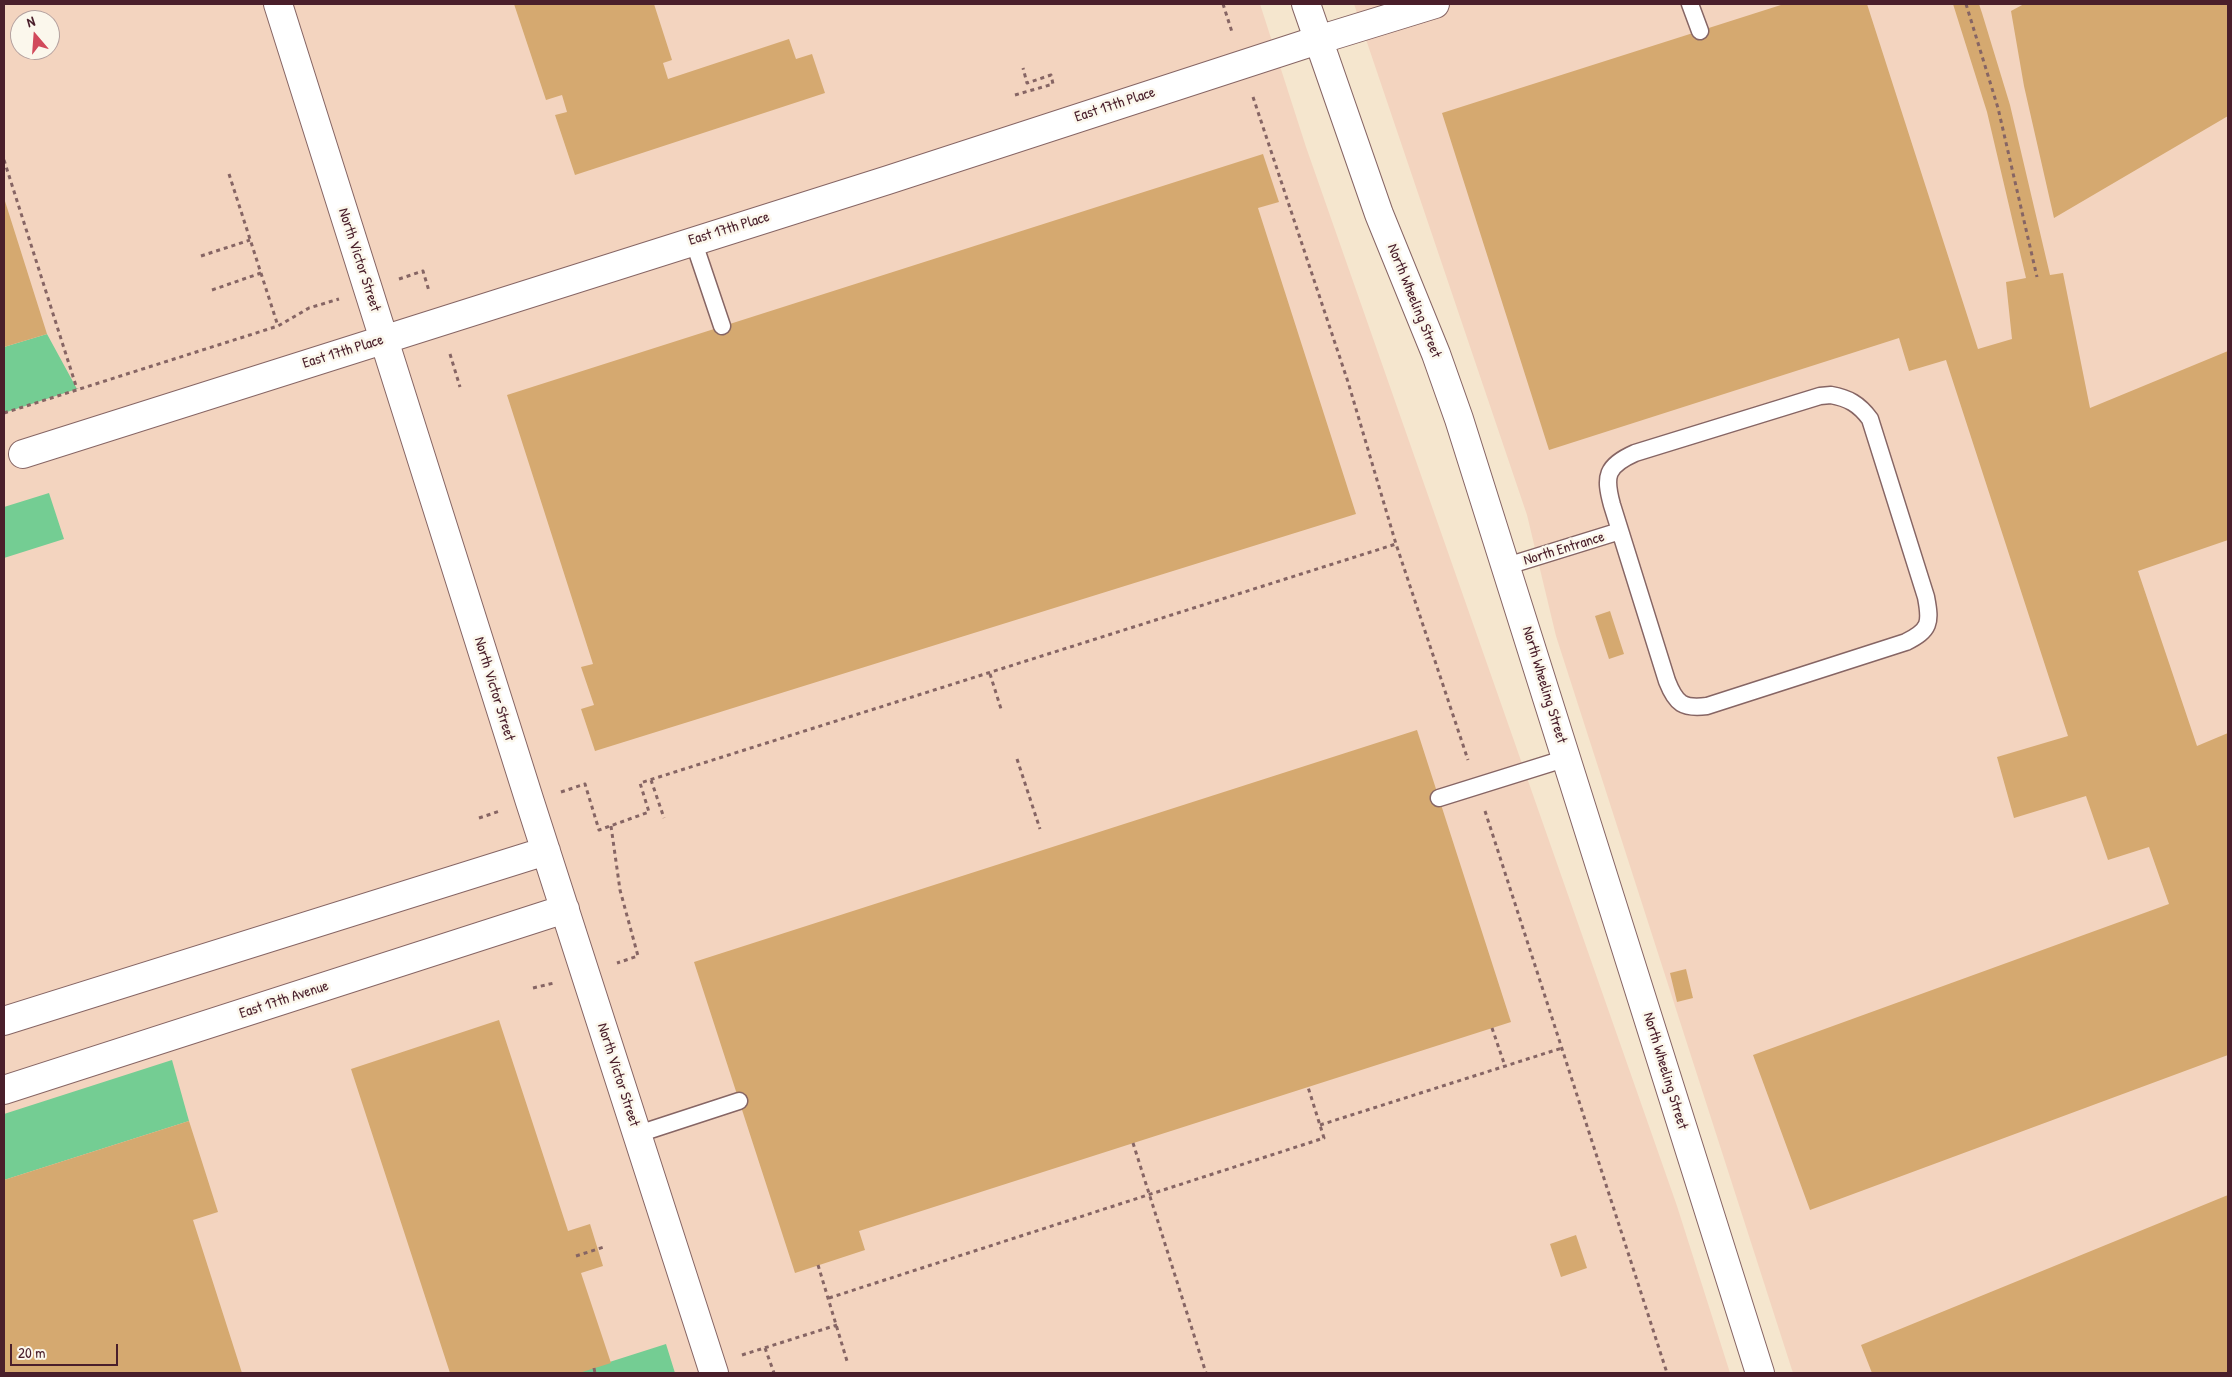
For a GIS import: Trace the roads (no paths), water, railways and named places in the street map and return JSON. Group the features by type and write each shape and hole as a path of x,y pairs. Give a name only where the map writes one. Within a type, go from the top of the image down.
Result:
{"street":[{"name":"North Victor Street","path":"278,4 546,851 714,1373"},
{"name":"North Wheeling Street","path":"1306,4 1379,214 1452,396 1760,1373"},
{"name":"East 17th Place","path":"23,454 693,240 888,180 1318,40 1436,4"},
{"path":"4,1021 546,851"},
{"name":"East 17th Avenue","path":"4,1090 565,909"}],"lane":[{"path":"1690,4 1700,31"},
{"path":"693,240 722,326"},
{"path":"1831,395 1845,398 1855,403 1870,419 1926,597 1929,620 1924,632 1906,642 1707,706 1687,706 1675,698 1671,690 1620,531 1606,480 1610,471 1620,460 1635,453 1820,396 1831,395"},
{"name":"North Entrance","path":"1507,566 1620,531"},
{"path":"1439,798 1567,758"},
{"path":"638,1134 740,1101"}]}
